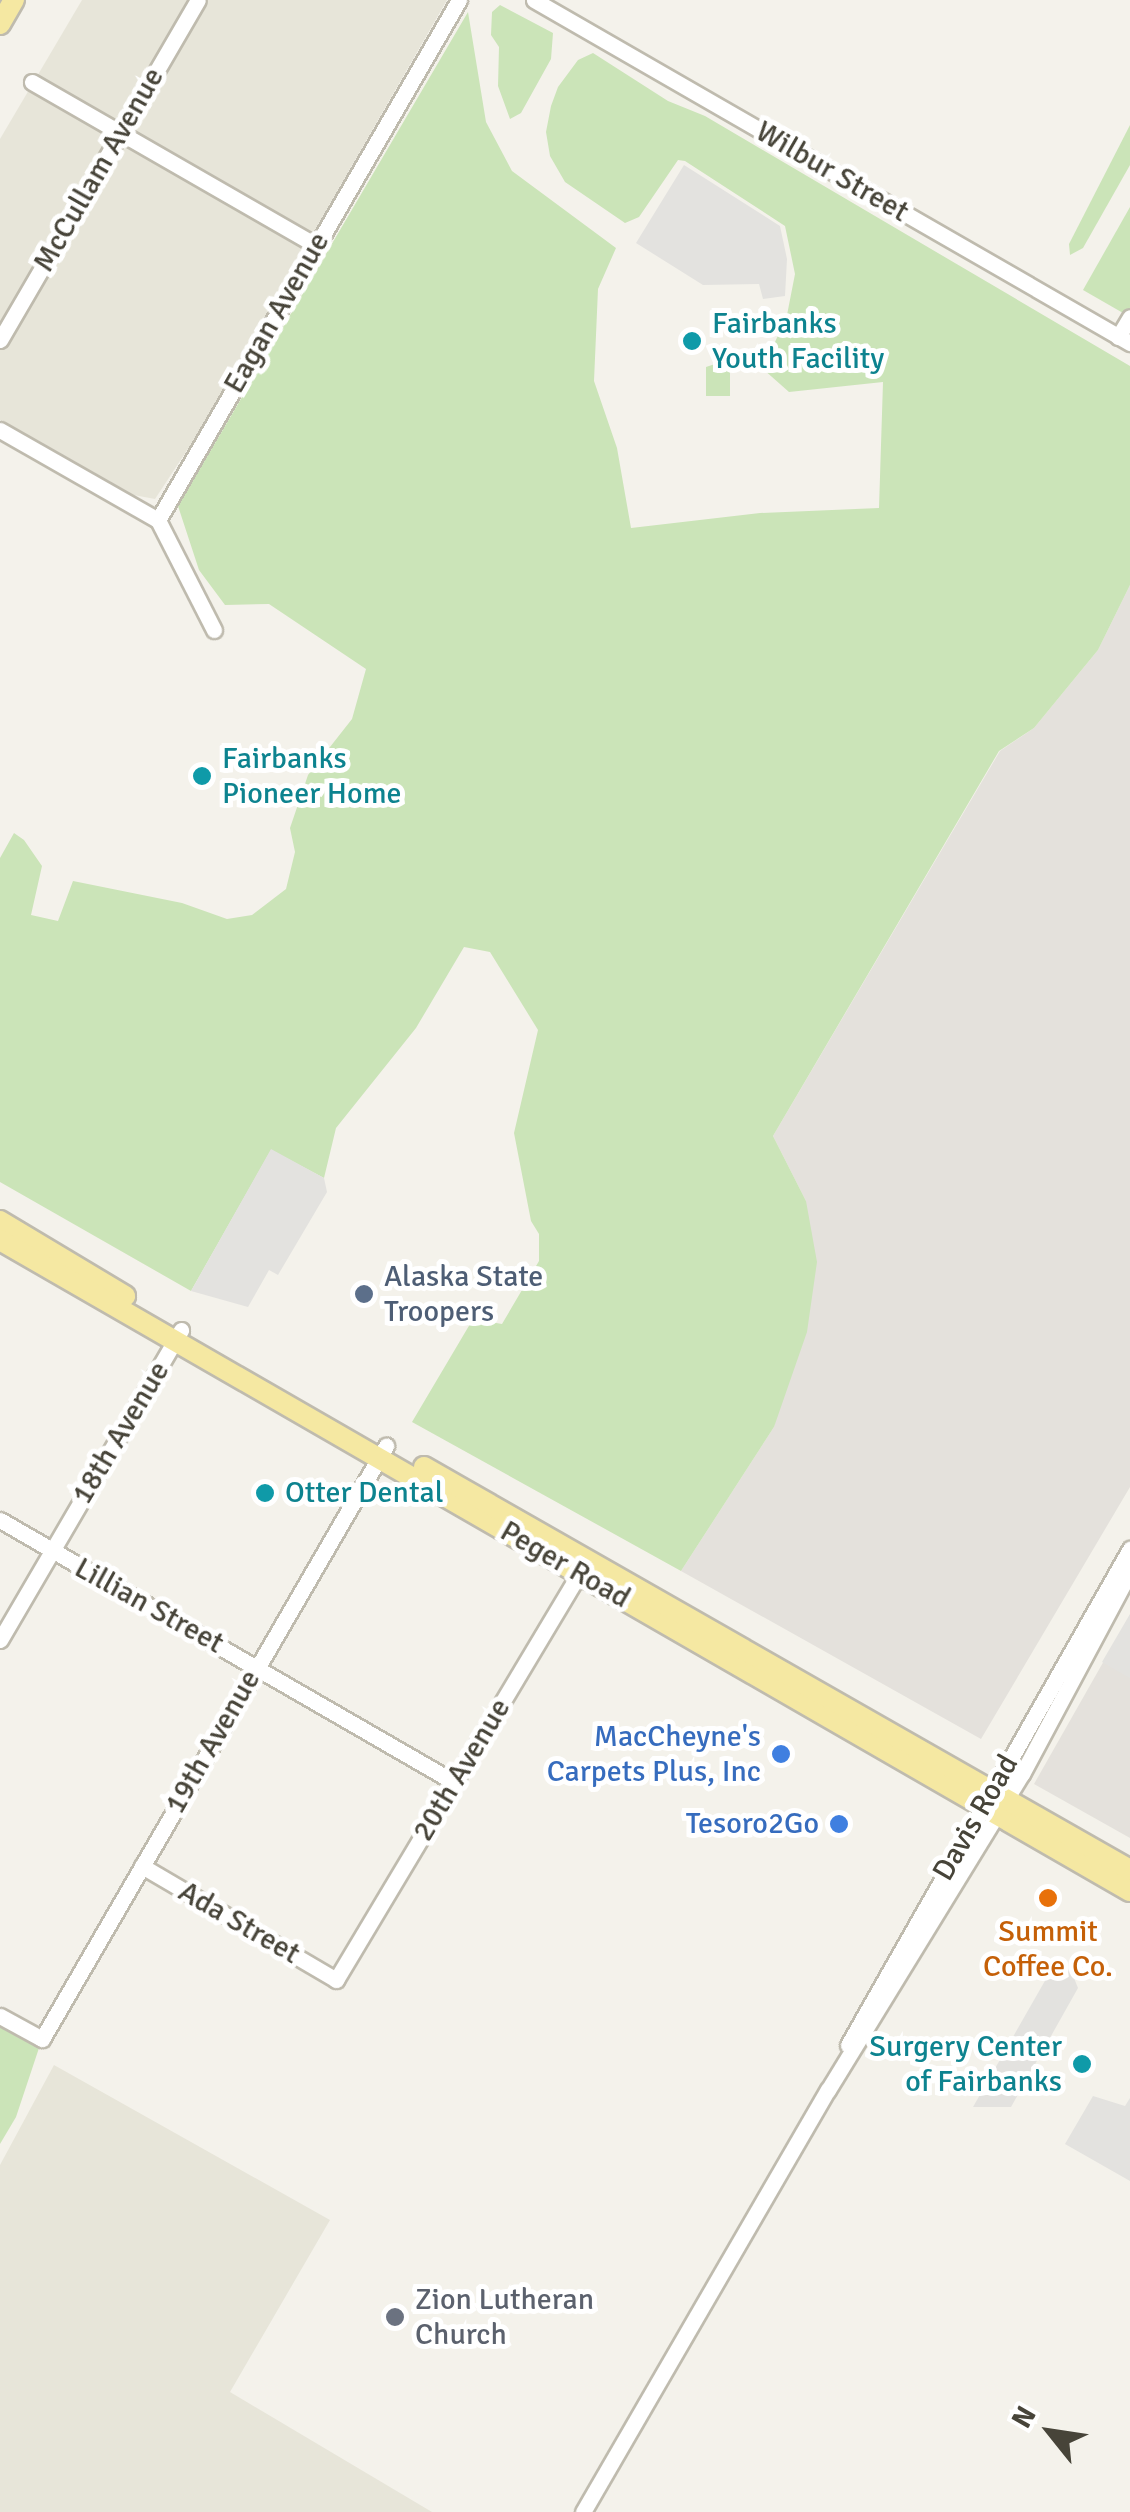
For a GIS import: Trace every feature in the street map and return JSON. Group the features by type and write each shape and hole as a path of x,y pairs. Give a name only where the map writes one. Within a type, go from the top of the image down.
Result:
{"main road":[{"path":"0,24 14,0"},
{"name":"Peger Road","path":"0,1221 178,1336"},
{"name":"Peger Road","path":"0,1240 178,1336 995,1802 1130,1870"},
{"name":"Peger Road","path":"995,1802 1130,1891"}],"street":[{"name":"McCullam Avenue","path":"0,340 198,0"},
{"name":"Eagan Avenue","path":"158,520 459,0"},
{"name":"Wilbur Street","path":"534,0 1124,340"},
{"path":"32,82 316,245"},
{"path":"1124,340 1130,317"},
{"path":"0,430 158,520 214,630"},
{"name":"18th Avenue","path":"0,1640 178,1336"},
{"name":"19th Avenue","path":"0,2016 42,2038 383,1452"},
{"name":"Lillian Street","path":"0,1520 454,1782"},
{"name":"Davis Road","path":"995,1802 1130,1550"},
{"name":"20th Avenue","path":"336,1980 584,1566"},
{"name":"Davis Road","path":"583,2512 828,2090 859,2023 1130,1572"},
{"name":"Ada Street","path":"142,1866 336,1980"}],"shaded area":[{"path":"82,0 447,0 199,432 155,499 123,493 0,420 0,139"},
{"path":"684,165 780,226 787,259 785,296 763,299 759,284 703,285 636,243"},
{"path":"1130,585 1130,1487 981,1739 681,1571 774,1427 806,1201 773,1136 1000,751 1034,728 1098,650"},
{"path":"271,1149 324,1178 327,1192 278,1275 269,1270 248,1307 191,1291"},
{"path":"1130,1614 1130,1678 1102,1662"},
{"path":"1130,1615 1130,1838 1034,1784"},
{"path":"1058,1958 1068,1963 1078,1988 1011,2107 973,2107"},
{"path":"54,2065 330,2220 230,2392 432,2512 0,2512 0,2165"},
{"path":"1093,2096 1125,2106 1130,2098 1130,2181 1065,2144"}],"green space":[{"path":"500,5 553,33 551,59 521,113 510,119 498,86 499,47 491,35 492,12"},
{"path":"468,12 486,122 512,171 616,248 598,289 594,381 617,448 631,528 760,513 879,508 883,382 789,392 763,369 787,315 795,274 785,226 685,161 678,160 639,217 625,223 565,182 550,156 546,132 551,106 558,87 578,60 593,53 668,101 705,116 1130,366 1130,585 1098,650 1034,728 999,751 773,1136 806,1201 817,1262 807,1332 774,1427 681,1571 412,1422 473,1319 502,1324 539,1261 539,1234 531,1221 514,1133 538,1030 490,952 464,947 416,1028 336,1128 324,1178 271,1150 191,1291 0,1182 0,858 14,833 24,840 42,866 31,915 58,921 73,881 182,903 227,919 252,915 286,889 295,852 290,828 308,775 352,719 366,669 269,604 225,605 199,570 178,506"},
{"path":"1130,125 1130,165 1083,248 1070,255 1069,244"},
{"path":"1130,207 1130,317 1083,290"},
{"path":"706,367 730,367 730,396 706,396"},
{"path":"0,2019 42,2039 16,2117 0,2144"}],"place":[{"name":"Fairbanks Youth Facility","path":"692,341"},
{"name":"Fairbanks Pioneer Home","path":"202,776"},
{"name":"Alaska State Troopers","path":"364,1294"},
{"name":"Otter Dental","path":"265,1493"},
{"name":"MacCheyne's Carpets Plus, Inc","path":"781,1754"},
{"name":"Tesoro2Go","path":"839,1824"},
{"name":"Summit Coffee Co.","path":"1048,1898"},
{"name":"Surgery Center of Fairbanks","path":"1082,2064"},
{"name":"Zion Lutheran Church","path":"395,2317"}]}
